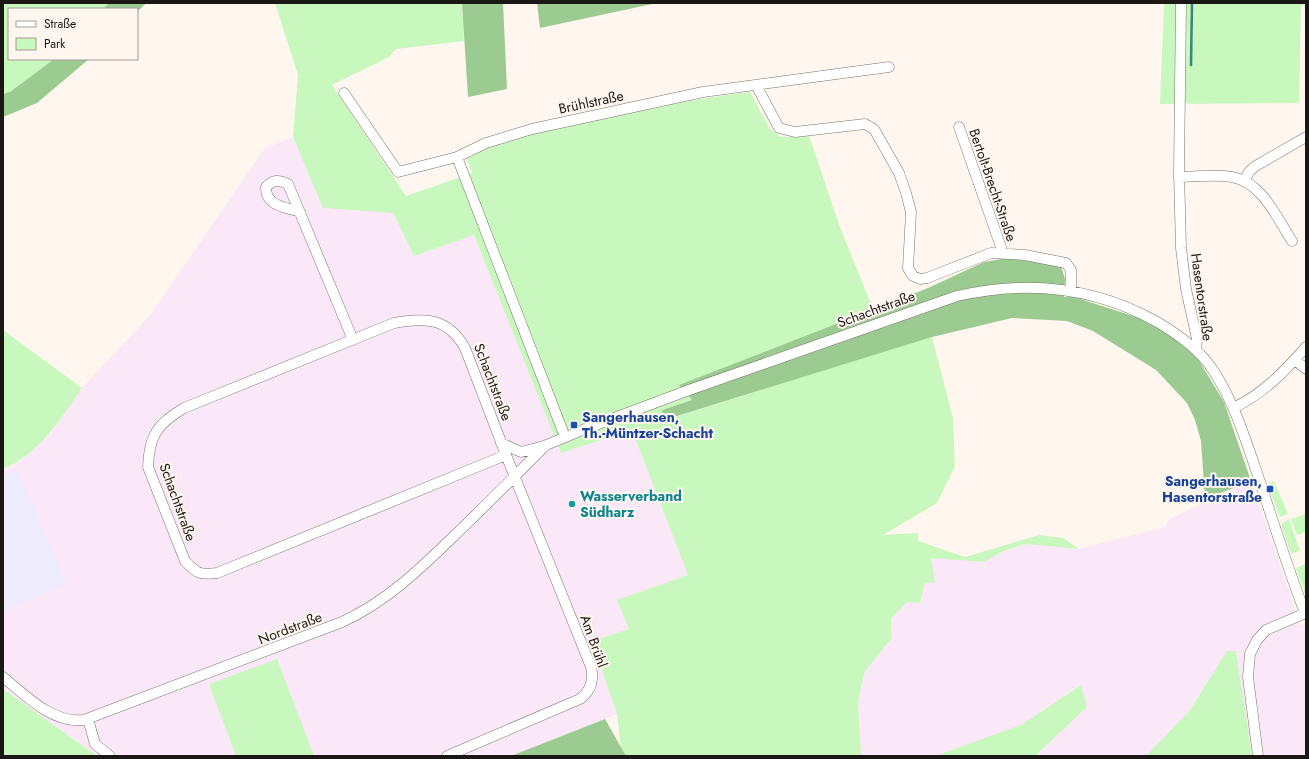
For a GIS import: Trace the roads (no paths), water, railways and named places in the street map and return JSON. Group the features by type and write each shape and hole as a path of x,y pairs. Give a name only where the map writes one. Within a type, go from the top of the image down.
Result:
{"street":[{"name":"Hasentorstraße","path":"1181,3 1179,177 1181,252 1187,293 1197,339 1196,350 1213,370 1233,408 1306,613 1270,627 1257,640 1250,654 1248,677 1258,756"},
{"name":"Brühlstraße","path":"344,93 398,172 457,157 486,143 532,129 703,92 889,66"},
{"name":"Bertolt-Brecht-Straße","path":"756,85 779,128 795,132 864,124 874,129 899,173 911,212 908,268 913,276 927,278 978,257 1001,253 1045,258 1066,263 1071,270 1071,291"},
{"name":"Bertolt-Brecht-Straße","path":"959,126 1001,247 1001,253"},
{"path":"1244,181 1248,172 1255,167 1306,137"},
{"path":"457,157 565,437"},
{"path":"1179,177 1224,176 1244,181 1257,190 1292,241"},
{"path":"300,212 353,340"},
{"name":"Schachtstraße","path":"501,443 521,452 544,446 689,390 957,296 994,289 1050,288 1104,298 1133,309 1165,327 1196,350"},
{"name":"Schachtstraße","path":"506,455 217,573 204,575 194,571 185,562 148,467 148,450 152,437 170,416 184,408 394,323 413,319 430,320 446,325 458,336 466,348 501,443 515,476"},
{"path":"1233,408 1250,399 1275,381 1306,347"},
{"path":"1295,360 1306,369"},
{"name":"Nordstraße","path":"3,677 55,715 75,720 88,719 361,614 382,600 423,566 544,446"},
{"name":"Am Brühl","path":"447,756 576,701 585,695 591,684 592,676 590,667 515,476"},
{"path":"88,719 95,744 110,756"}],"waterway":[{"path":"1191,65 1192,3"}],"place":[{"name":"Sangerhausen, Th.-Müntzer-Schacht","path":"574,425"},
{"name":"Sangerhausen, Hasentorstraße","path":"1270,489"},
{"name":"Wasserverband Südharz","path":"572,504"}]}
